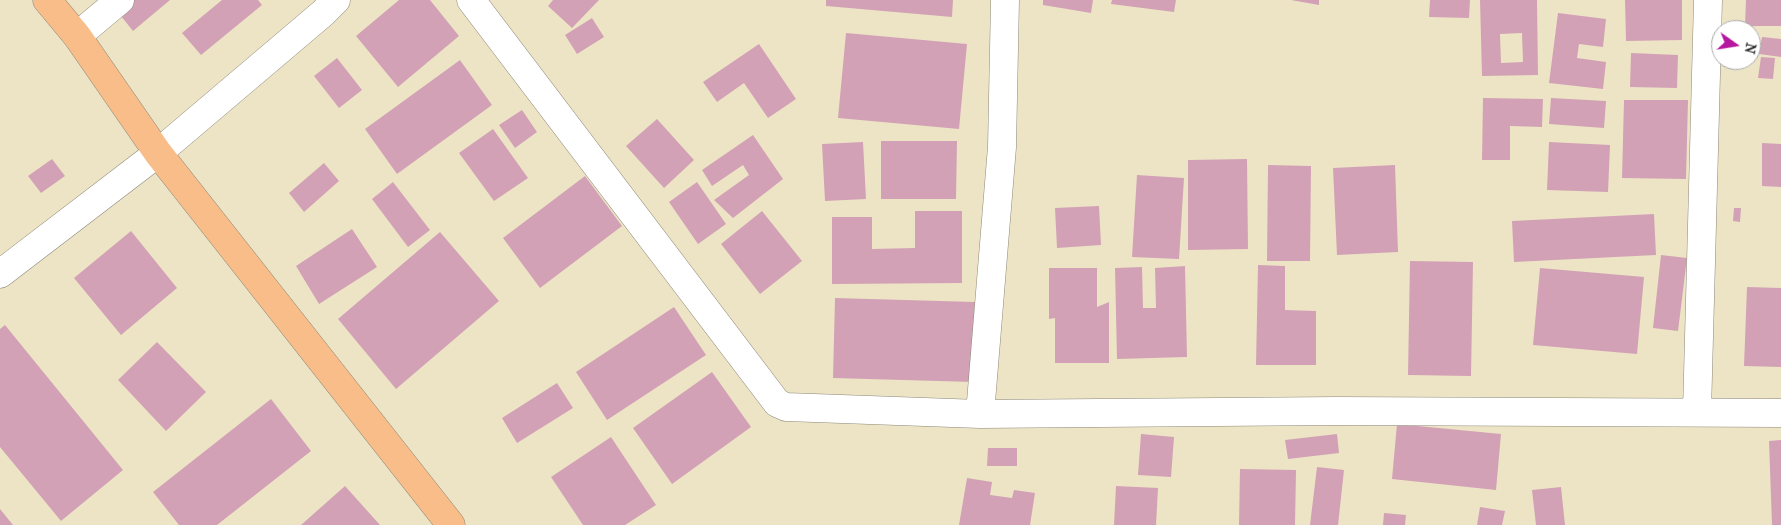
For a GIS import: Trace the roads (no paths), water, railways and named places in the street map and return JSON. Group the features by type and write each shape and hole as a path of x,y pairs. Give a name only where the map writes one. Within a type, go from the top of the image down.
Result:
{"main road":[{"path":"47,0 77,36 158,153 451,525"}],"street":[{"path":"77,36 120,0"},
{"path":"0,274 158,153 323,14 336,0"},
{"path":"471,0 777,403 786,407 980,414 1336,411 1781,413"},
{"path":"980,414 1002,147 1005,0"},
{"path":"1698,412 1708,0"}]}
